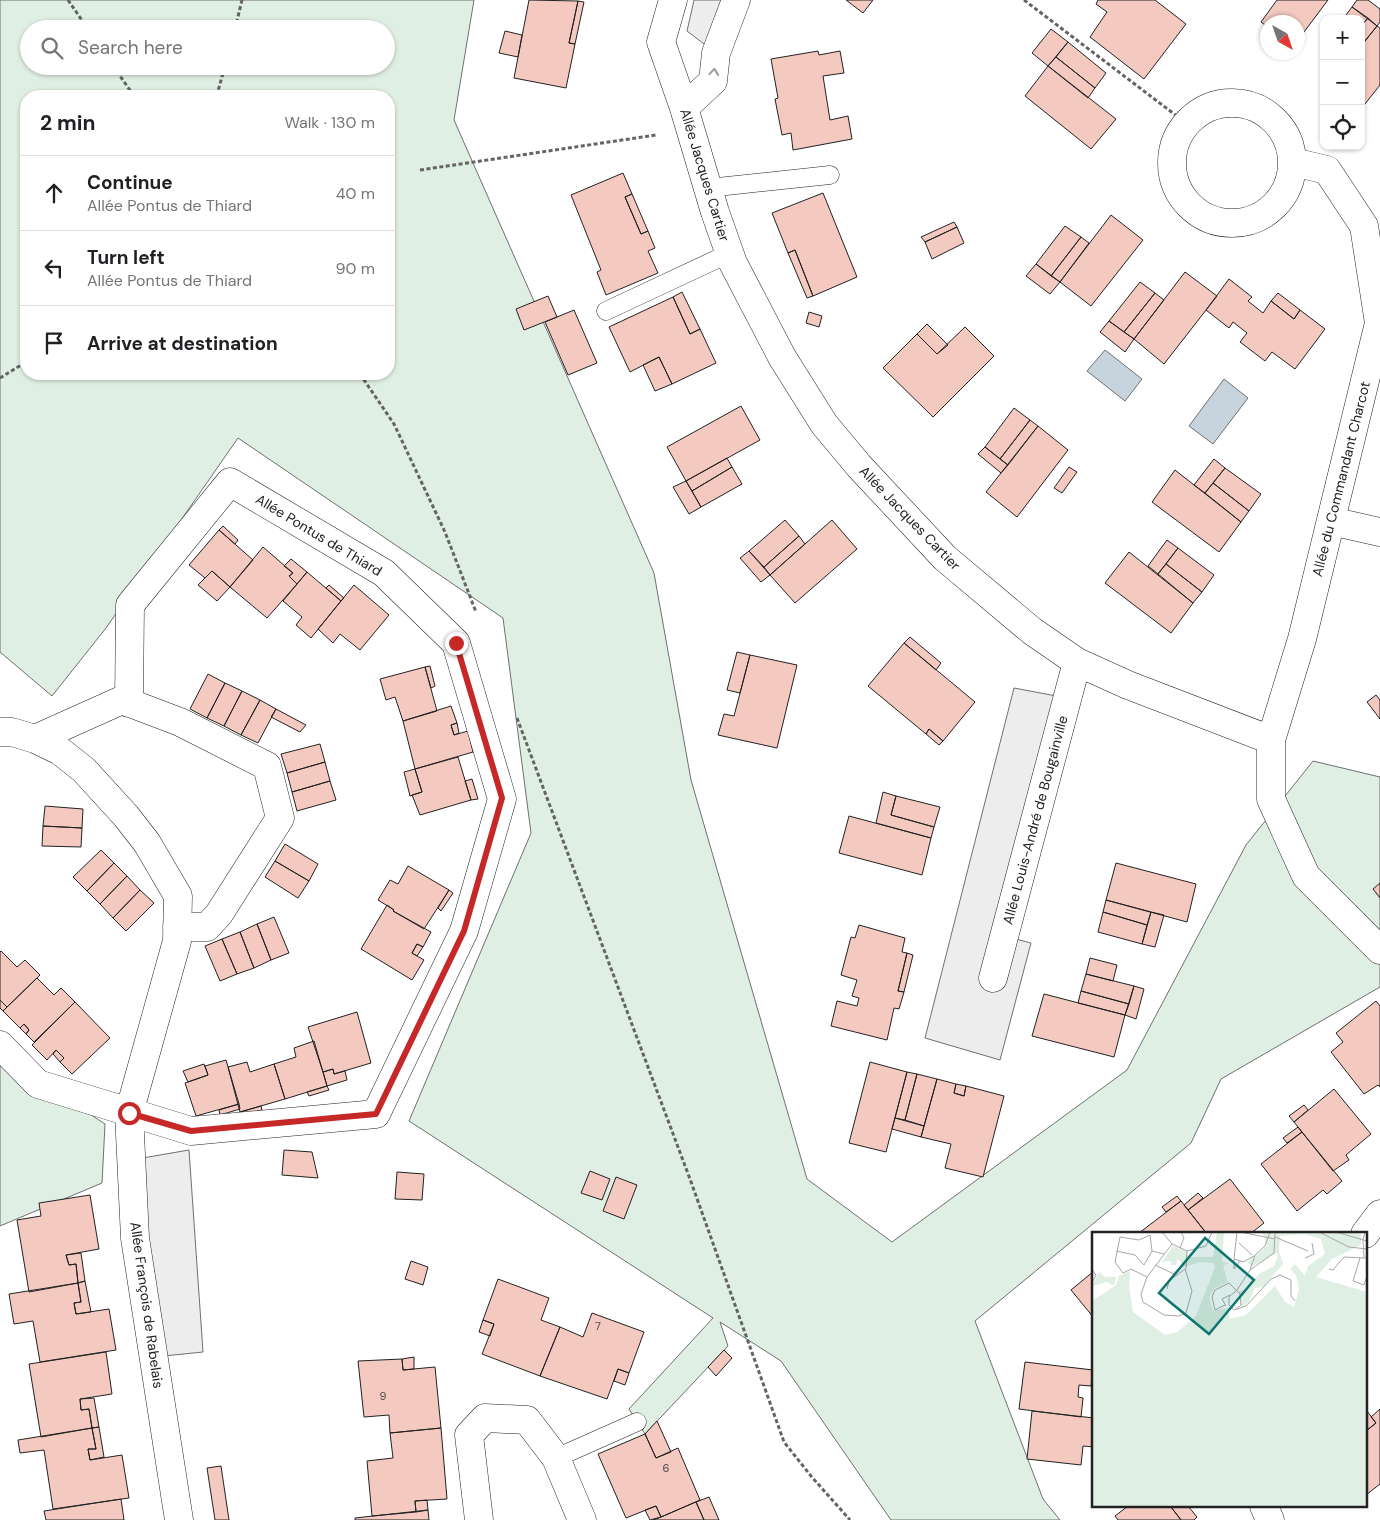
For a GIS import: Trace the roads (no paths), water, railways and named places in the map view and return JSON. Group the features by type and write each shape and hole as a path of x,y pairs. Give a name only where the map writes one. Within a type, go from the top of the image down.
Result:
{"street":[{"name":"Allée Jacques Cartier","path":"673,0 661,42 688,119 733,263 782,357 824,424 859,466 945,558 1032,631 1077,662 1128,685 1271,740"},
{"path":"688,119 713,81 716,53 736,0"},
{"path":"1222,103 1243,103 1263,110 1279,124 1289,142 1293,162 1291,181 1282,199 1268,213 1250,222 1231,224 1211,220 1194,210 1181,196 1173,179 1171,159 1176,140 1186,123 1202,110 1222,103"},
{"name":"Allée du Commandant Charcot","path":"1271,740 1302,639 1379,322 1364,226 1327,170 1293,162"},
{"name":"Allée Pontus de Thiard","path":"0,1045 38,1084 191,1131 376,1114 464,931 502,798 456,643 384,573 230,482 130,604 129,702"},
{"path":"1331,521 1380,532"},
{"name":"Allée Louis-André de Bougainville","path":"992,978 1077,662"},
{"path":"35,739 122,700 180,722 267,766 280,818 219,914 207,928 177,927"},
{"name":"Allée François de Rabelais","path":"0,732 12,732 35,739 60,751 84,770 126,816 147,843 178,896 176,941 129,1113 135,1238 180,1520"},
{"path":"1271,740 1272,800 1306,876 1380,950"},
{"path":"1367,1232 1380,1214"},
{"path":"479,1520 469,1435 485,1418 527,1420 556,1458 582,1520"},
{"path":"1265,1508 1270,1520"}],"lane":[{"path":"708,188 830,175"},
{"path":"606,311 730,253"},
{"path":"556,1458 637,1422"}]}
